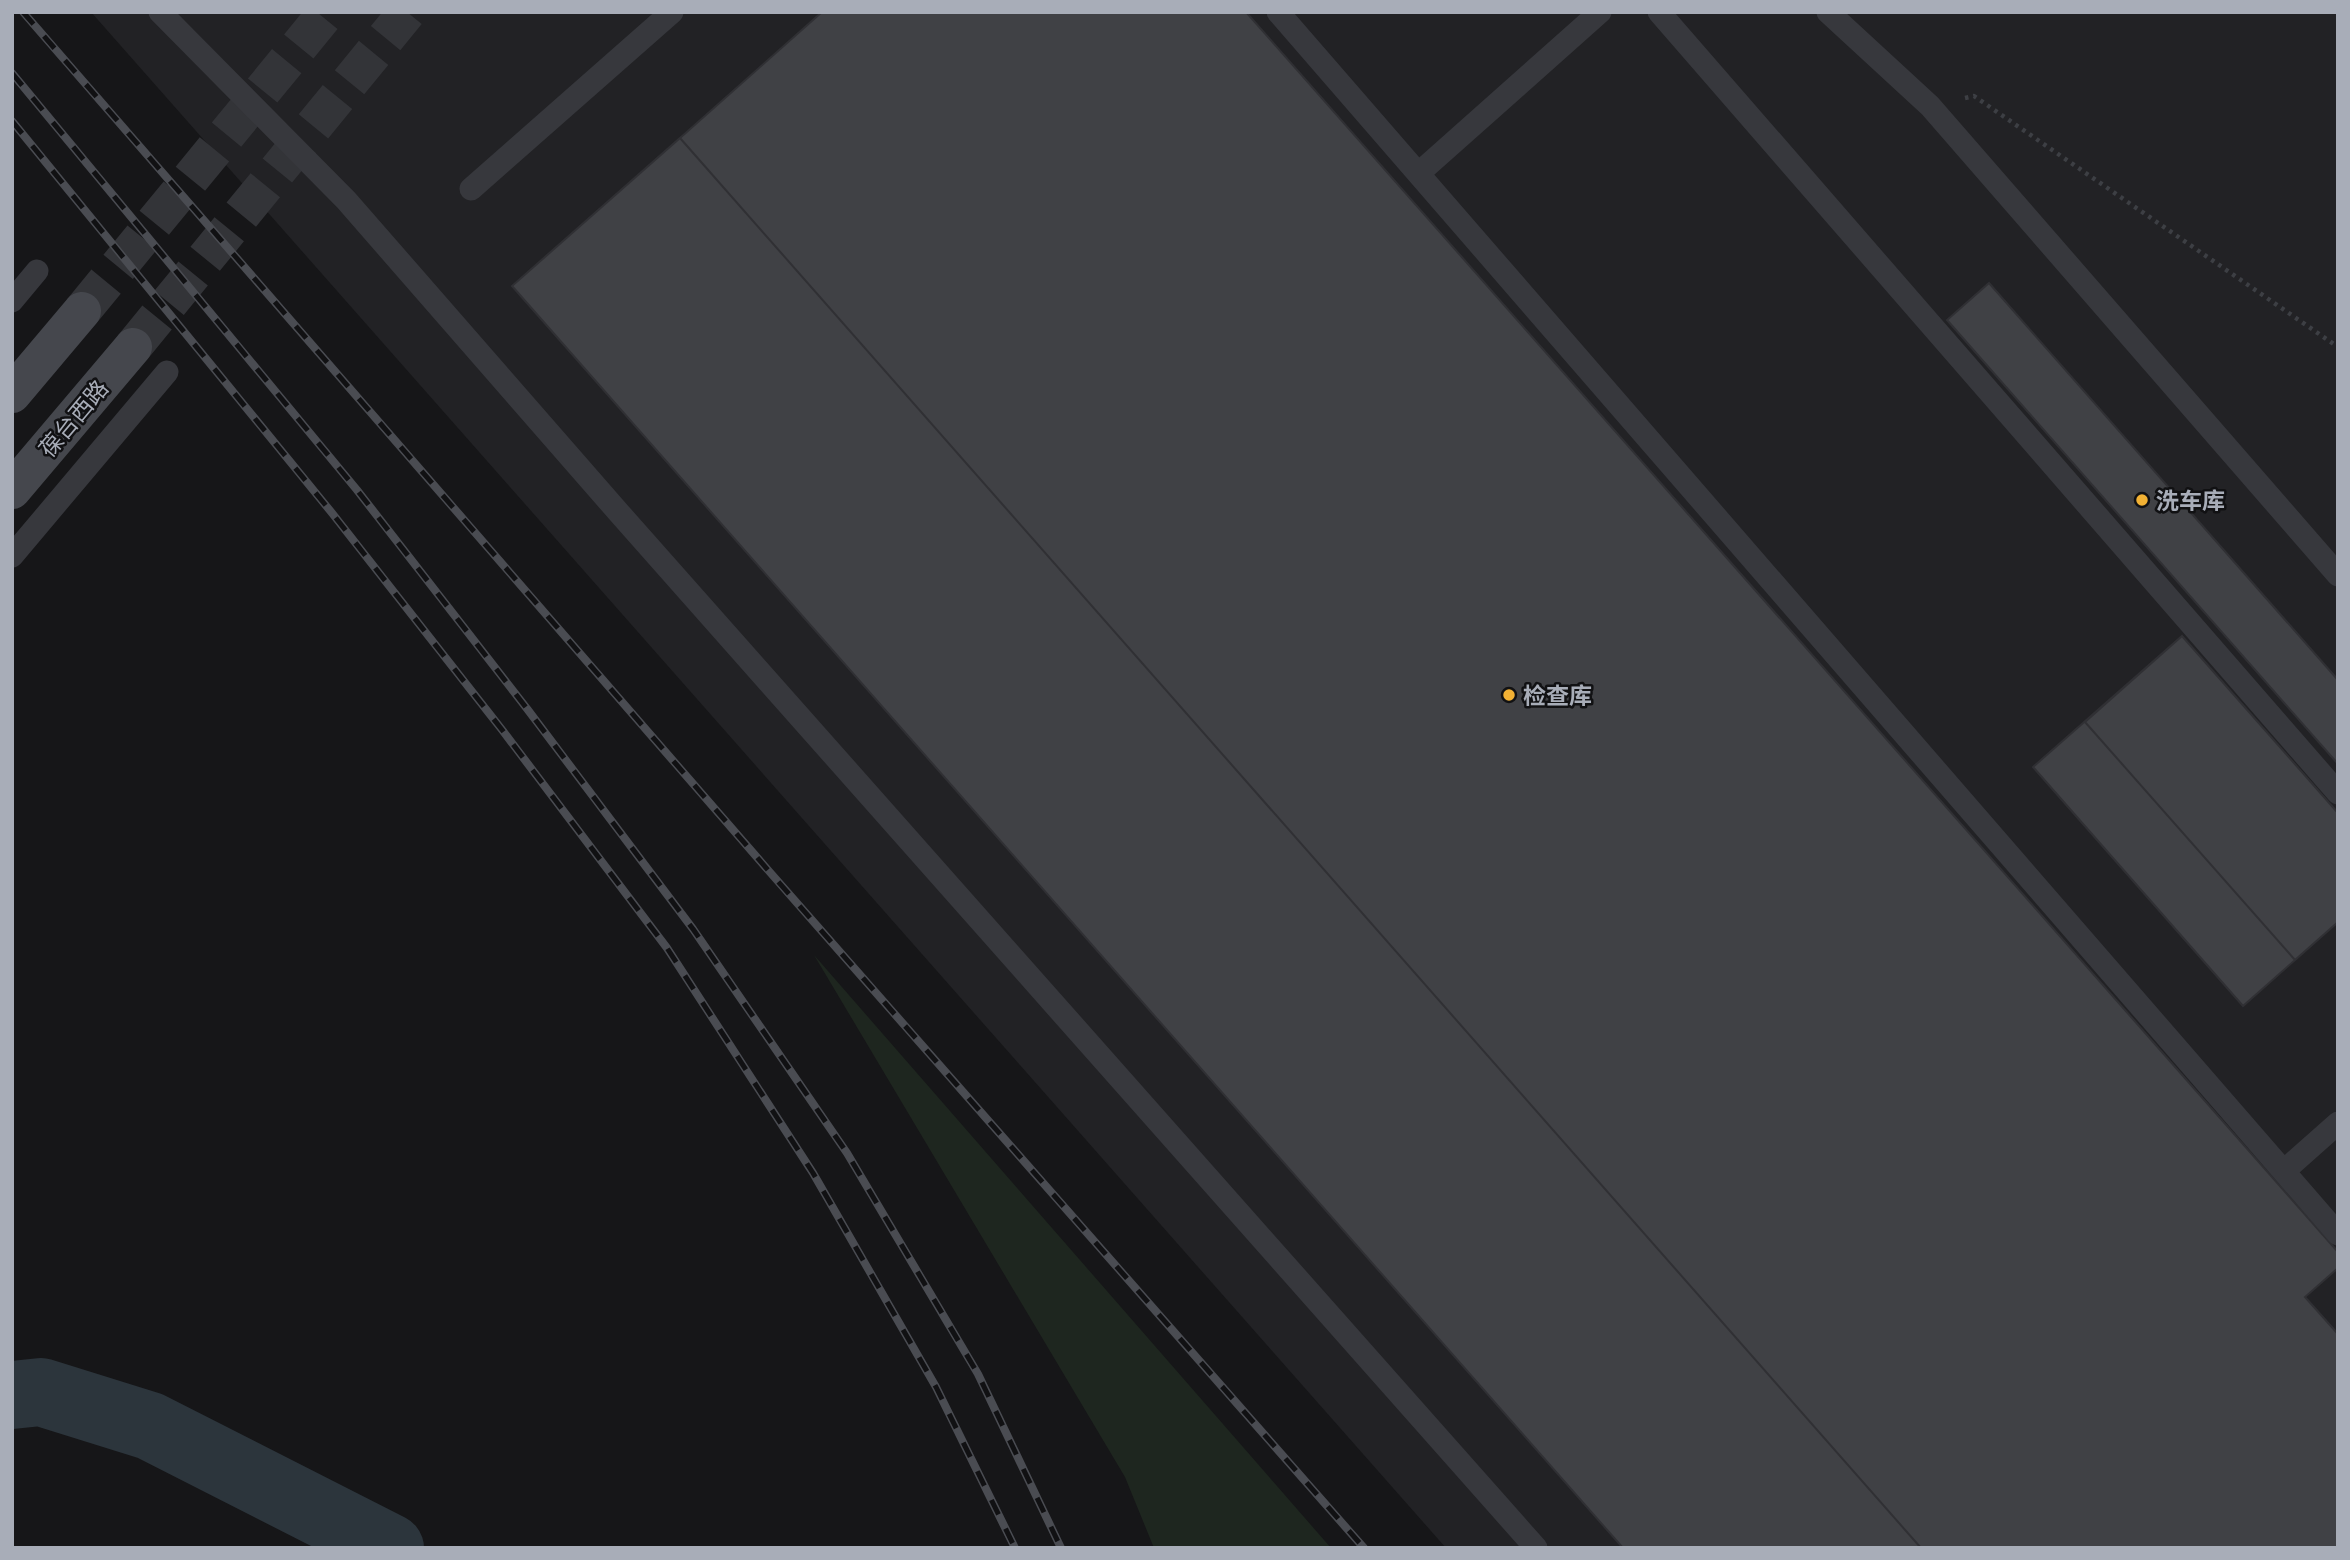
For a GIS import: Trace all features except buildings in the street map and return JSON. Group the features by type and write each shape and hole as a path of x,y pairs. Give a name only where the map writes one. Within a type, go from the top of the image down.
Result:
{"street":[{"path":"12,394 82,312"},
{"name":"葆台西路","path":"12,490 133,346"}],"lane":[{"path":"160,12 346,200 620,514 1535,1548"},
{"path":"471,189 672,12"},
{"path":"1278,12 2338,1234"},
{"path":"1419,173 1600,12"},
{"path":"1658,12 2338,793"},
{"path":"1828,12 1930,106 2338,575"},
{"path":"12,300 37,271"},
{"path":"12,556 167,372"},
{"path":"2284,1171 2338,1123"}],"path":[{"path":"1930,106 1974,96 2338,347"}],"shaded area":[{"path":"91,12 2338,12 2338,1548 1446,1548"},
{"path":"814,955 1331,1548 1154,1548 1125,1477"}],"waterway":[{"path":"12,1395 41,1392 150,1426 390,1548"}],"tunnel":[{"path":"82,311 327,12"},
{"path":"133,347 407,12"}],"railway":[{"path":"23,12 768,870 1364,1548"},
{"path":"12,73 357,490 693,929 847,1153 978,1374 1061,1548"},
{"path":"12,121 332,513 503,731 667,948 813,1173 936,1387 1015,1548"}],"place":[{"name":"洗车库","path":"2142,500"},
{"name":"检查库","path":"1509,695"}]}
